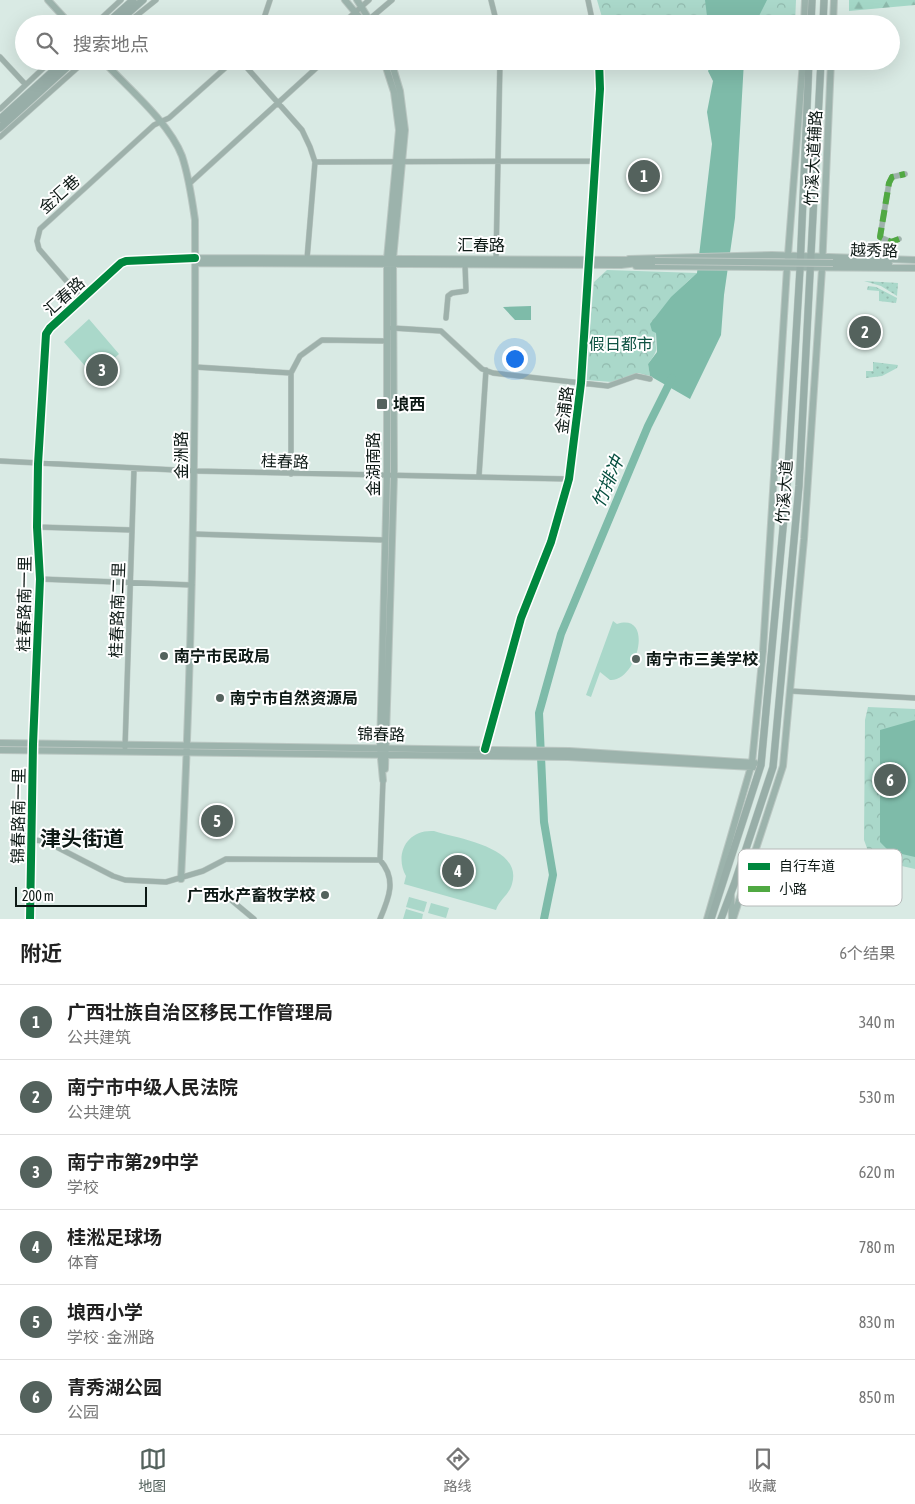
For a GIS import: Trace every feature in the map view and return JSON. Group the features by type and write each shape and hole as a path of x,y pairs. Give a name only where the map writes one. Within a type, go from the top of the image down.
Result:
{"highway":[{"path":"116,15 133,0"},
{"path":"126,15 142,0"},
{"path":"811,15 812,0"},
{"path":"823,15 824,0"},
{"path":"0,119 54,70"},
{"path":"0,128 64,70"},
{"name":"竹溪大道","path":"710,917 761,765 787,484 801,256 810,70"},
{"name":"竹溪大道","path":"746,849 773,767 799,486 820,70"},
{"name":"竹溪大道","path":"721,917 738,872"}],"main road":[{"path":"48,0 62,15"},
{"path":"345,0 359,9"},
{"path":"357,0 362,15"},
{"path":"804,15 805,0"},
{"path":"833,15 834,0"},
{"name":"金洲路","path":"111,70 160,123 181,155 190,183 195,220 195,471 187,749 181,879"},
{"name":"金湖南路","path":"383,751 390,476 390,261 399,130 394,92 387,70"},
{"name":"金湖南路","path":"394,70 400,90 405,130 398,163"},
{"path":"710,917 752,765 763,651 787,268 802,70"},
{"name":"竹溪大道辅路","path":"755,849 783,766 804,538 822,269 831,70"},
{"path":"621,263 686,257 789,255 915,260"},
{"name":"汇春路","path":"195,261 308,259 465,264 588,262"},
{"name":"汇春路","path":"195,261 496,259 621,263 656,261 833,263"},
{"path":"621,263 684,267 800,269 915,266"},
{"name":"越秀路","path":"833,263 915,266"},
{"name":"金湖南路","path":"383,780 385,540 390,476 386,341 390,328"},
{"name":"锦春路","path":"0,743 33,747"},
{"name":"锦春路","path":"0,750 33,747 569,754 761,765"},
{"name":"锦春路","path":"383,751 485,749 504,753"},
{"path":"731,893 732,919"},
{"name":"竹溪大道辅路","path":"732,919 738,901"}],"street":[{"path":"105,15 121,0"},
{"path":"137,15 156,0"},
{"path":"265,15 270,0"},
{"path":"352,15 369,0"},
{"path":"376,15 392,0"},
{"path":"491,0 495,15"},
{"path":"588,0 591,15"},
{"path":"0,57 25,84"},
{"path":"0,110 41,70"},
{"path":"0,137 75,70"},
{"name":"金汇巷","path":"82,299 39,249 37,241 40,229 154,125 169,118 223,70"},
{"path":"249,70 302,130 315,162 308,259"},
{"path":"190,183 314,70"},
{"path":"496,259 500,70"},
{"name":"金浦路","path":"485,749 521,618 551,542 569,479 581,383 600,89 599,70"},
{"path":"315,162 595,161"},
{"path":"899,239 891,242 885,241 880,237 889,183 892,177 905,174"},
{"name":"汇春路","path":"38,464 46,334 82,299 126,261 195,261"},
{"path":"446,318 448,296 452,293 466,291 465,264"},
{"path":"390,328 441,331 486,370 501,375 608,386 636,376 650,379"},
{"path":"291,474 291,373 300,356 322,340 386,341"},
{"path":"195,367 291,373"},
{"path":"479,476 486,370"},
{"name":"桂春路","path":"0,462 291,474 569,479"},
{"name":"桂春路南一里","path":"33,747 40,578 37,526 38,464"},
{"name":"桂春路南二里","path":"125,748 134,469"},
{"path":"37,526 132,530"},
{"path":"193,534 385,540"},
{"path":"40,578 192,585"},
{"path":"790,690 915,698"},
{"name":"锦春路南一里","path":"30,919 33,747"},
{"name":"金湖南路","path":"380,860 383,780"},
{"path":"32,840 45,841 112,876 125,880 166,882 181,879 226,859 380,860 388,869 391,883 388,901 380,919"},
{"path":"224,894 254,919"}],"green space":[{"path":"597,0 796,0 795,15 601,15"},
{"path":"849,0 915,0 915,5 849,11"},
{"name":"假日都市","path":"607,270 697,273 671,299 658,323 655,339 656,351 648,364 650,376 638,373 612,382 585,380 594,282"},
{"path":"864,281 898,283 897,296 881,286"},
{"path":"868,286 876,287 897,298 896,303 879,301 879,291 867,290"},
{"path":"89,319 119,354 94,376 64,342"},
{"path":"873,362 898,365 897,368 882,376 866,378 866,371 873,371"},
{"path":"613,621 617,624 629,623 636,628 639,637 638,648 628,670 620,678 610,680 600,672 591,697 586,695"},
{"path":"868,707 915,709 915,869 902,866 902,849 867,849 864,840 865,720"},
{"path":"425,831 434,831 486,847 499,853 508,861 513,871 512,884 496,910 404,884 406,876 403,868 402,852 405,845 417,834"},
{"path":"409,897 427,902 424,912 406,907"},
{"path":"431,903 449,908 446,918 428,913"},
{"path":"406,909 423,914 422,919 403,919"}],"shaded area":[{"path":"705,0 767,0 760,15 707,15"},
{"path":"743,70 735,218 724,295 721,335 690,399 650,376 648,364 657,352 656,333 652,331 650,324 671,297 697,273 712,144 707,112 713,81 708,71"},
{"path":"531,306 531,320 515,320 503,307"},
{"path":"915,720 915,857 902,854 902,849 887,849 880,842 880,730"}],"waterway":[{"name":"竹排冲","path":"544,919 553,875 544,822 539,713 561,634 648,426 672,378"}],"marked path":[{"path":"899,239 891,242 880,237 889,183 892,177 905,174"}],"cycle path":[{"path":"485,749 521,618 551,542 569,479 581,383 600,89 599,70"},
{"path":"30,919 33,744 40,579 37,527 38,464 46,334 50,328 121,263 126,261 195,258"}],"place":[{"name":"广西壮族自治区移民工作管理局","path":"644,176"},
{"name":"南宁市中级人民法院","path":"865,332"},
{"name":"南宁市第29中学","path":"102,370"},
{"name":"埌西","path":"382,404"},
{"name":"南宁市民政局","path":"164,656"},
{"name":"南宁市三美学校","path":"636,659"},
{"name":"南宁市自然资源局","path":"220,698"},
{"name":"青秀湖公园","path":"890,780"},
{"name":"埌西小学","path":"217,821"},
{"name":"桂淞足球场","path":"458,871"},
{"name":"广西水产畜牧学校","path":"325,895"}],"district":[{"name":"津头街道","path":"82,839"}]}
